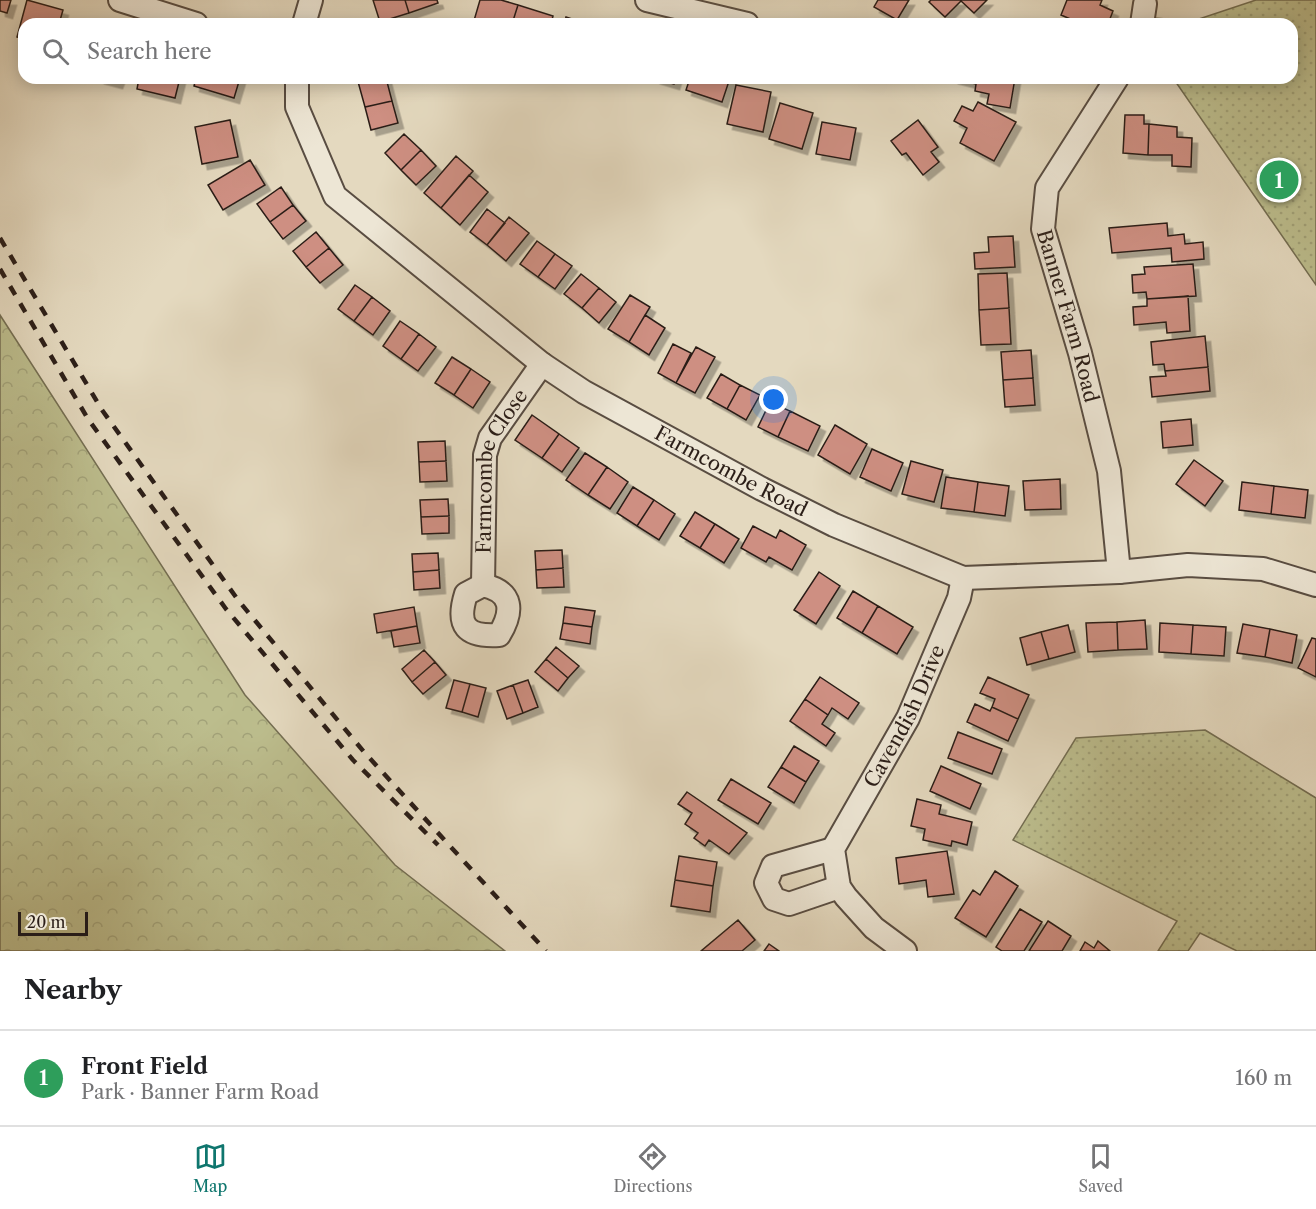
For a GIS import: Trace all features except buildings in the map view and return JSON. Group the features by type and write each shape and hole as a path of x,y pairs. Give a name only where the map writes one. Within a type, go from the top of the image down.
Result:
{"street":[{"path":"120,0 177,18"},
{"path":"306,18 311,0"},
{"path":"647,0 722,18"},
{"name":"Farmcombe Road","path":"297,84 297,107 335,196 542,364 584,392 762,489 834,525 963,578 1119,572 1188,565 1263,568 1316,585"},
{"name":"Banner Farm Road","path":"1113,84 1047,188 1043,229 1080,353 1109,471 1119,572"},
{"name":"Farmcombe Close","path":"483,585 485,455 490,438 542,364"},
{"name":"Cavendish Drive","path":"833,849 908,718 959,598 963,578"},
{"path":"839,887 789,904 774,899 766,883 773,866 833,849 839,887 874,928 905,951"}],"green space":[{"path":"1256,0 1316,0 1316,285 1177,84 1298,84 1298,18 1202,18"},
{"path":"0,315 245,695 395,865 505,951 0,951"},
{"path":"1205,730 1316,798 1316,951 1237,951 1200,933 1188,951 1158,951 1177,921 1013,840 1076,738"}],"railway":[{"path":"0,238 102,410 238,600 364,752 546,951"},
{"path":"0,269 88,419 226,609 353,760 438,845"}],"place":[{"name":"Front Field","path":"1279,180"}]}
